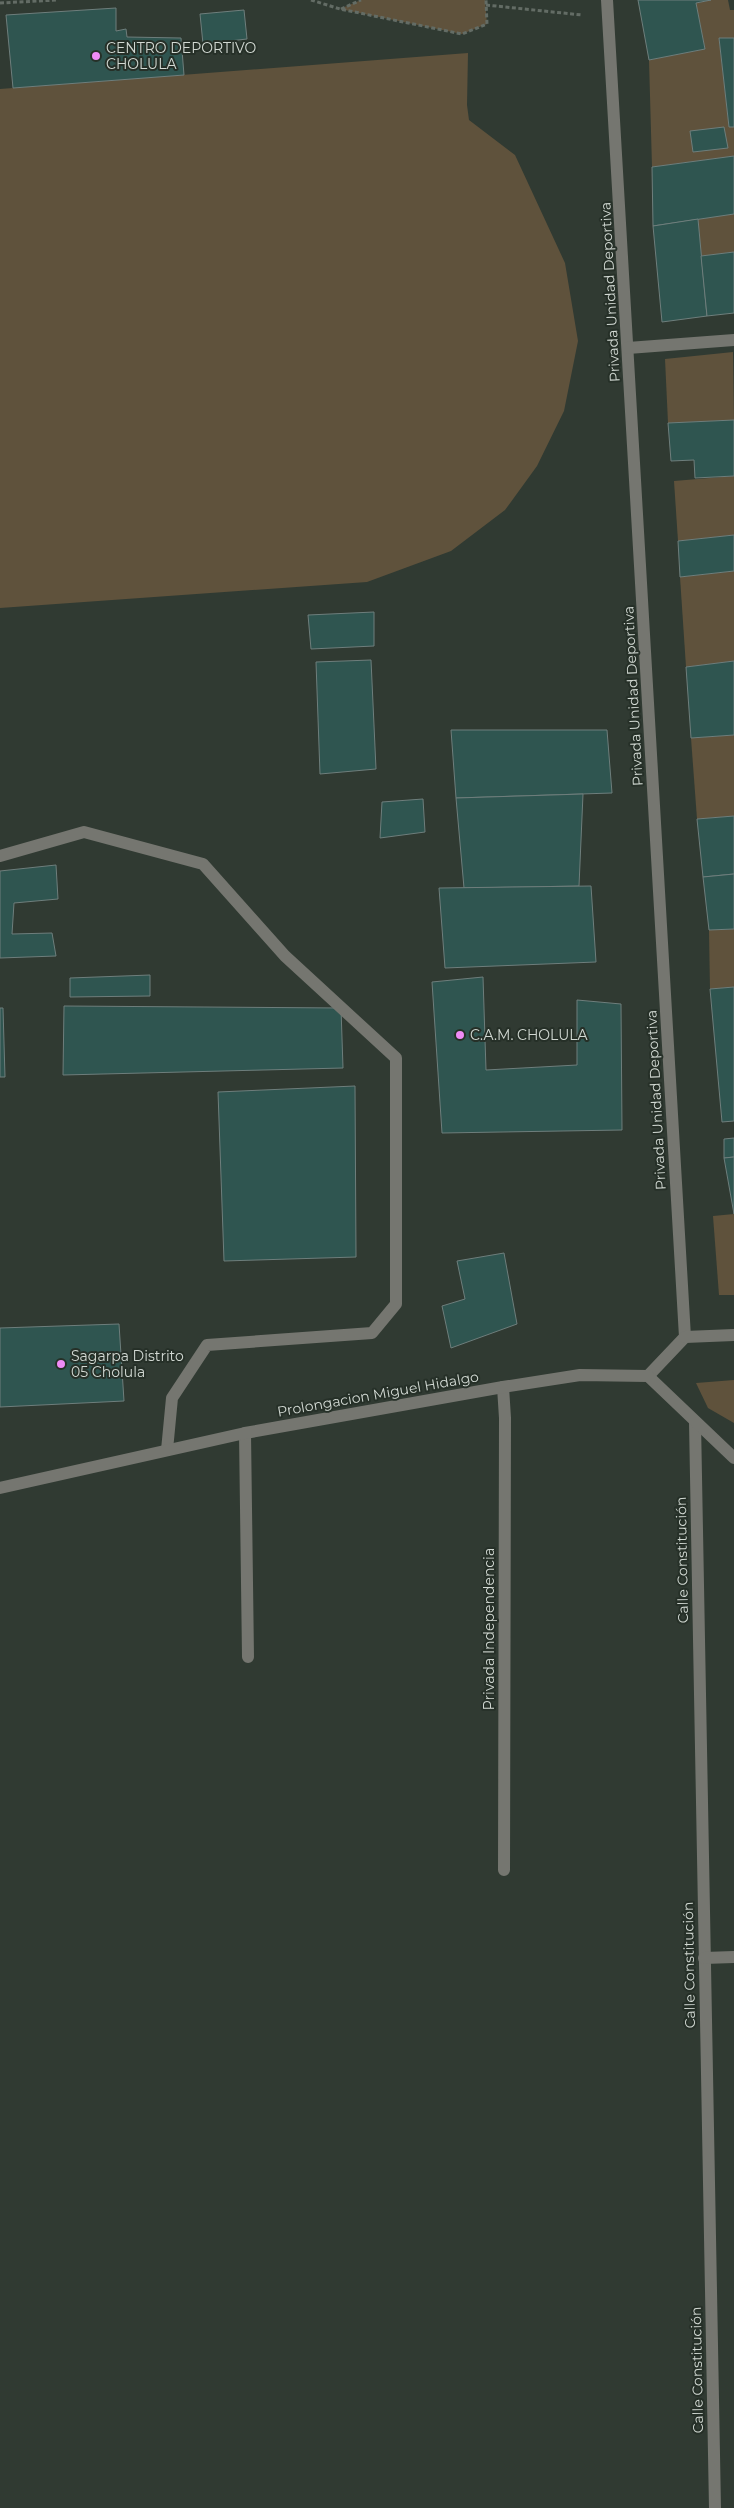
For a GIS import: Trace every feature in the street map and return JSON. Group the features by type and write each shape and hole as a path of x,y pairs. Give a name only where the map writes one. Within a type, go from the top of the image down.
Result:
{"street":[{"name":"Privada Unidad Deportiva","path":"607,0 684,1338"},
{"path":"628,348 734,340"},
{"path":"0,856 84,832 203,864 285,956 396,1058 396,1304 372,1333 207,1345 172,1398 167,1450"},
{"path":"734,1335 684,1338 648,1376 734,1458"},
{"name":"Prolongacion Miguel Hidalgo","path":"0,1488 245,1433 503,1387 580,1375 648,1376"},
{"name":"Privada Independencia","path":"503,1387 505,1418 504,1870"},
{"name":"Calle Constitución","path":"695,1422 715,2508"},
{"path":"245,1433 248,1657"},
{"path":"704,1958 734,1957"}],"path":[{"path":"0,3 57,0"},
{"path":"311,0 340,9 462,34 487,24 486,2 608,18"},
{"path":"340,9 361,0"}],"shaded area":[{"path":"361,0 485,0 487,24 462,34 340,9"},
{"path":"711,0 728,0 730,10 734,10 734,38 719,39 729,127 734,127 734,156 652,167 649,60 705,49 696,3"},
{"path":"468,53 467,105 469,120 515,155 565,263 578,341 564,411 537,466 505,510 451,551 367,582 0,608 0,89"},
{"path":"734,214 734,252 701,256 698,219"},
{"path":"733,352 734,420 668,423 665,359"},
{"path":"734,476 734,535 678,541 674,481"},
{"path":"734,571 734,661 686,667 680,577"},
{"path":"734,735 734,816 697,819 691,738"},
{"path":"734,929 734,987 710,989 709,930"},
{"path":"734,1214 734,1295 719,1295 713,1216"},
{"path":"734,1380 734,1423 708,1408 696,1383"}],"building":[{"path":"638,0 711,0 696,3 705,49 649,60"},
{"name":"CENTRO DEPORTIVO CHOLULA","path":"116,8 116,31 126,29 127,37 181,38 184,75 13,88 6,15"},
{"name":"CENTRO DEPORTIVO CHOLULA","path":"244,10 247,39 203,44 200,14"},
{"path":"719,38 734,38 734,127 729,127"},
{"path":"724,127 728,148 693,152 690,131"},
{"path":"734,156 734,214 653,226 652,167"},
{"path":"698,219 707,316 662,322 653,226"},
{"path":"734,252 734,313 707,316 701,256"},
{"path":"734,420 734,476 695,478 694,460 671,461 668,423"},
{"path":"734,535 734,571 680,577 678,541"},
{"path":"374,612 374,646 311,649 308,615"},
{"path":"371,660 376,769 320,774 316,662"},
{"path":"734,661 734,735 691,738 686,667"},
{"path":"451,730 607,730 612,793 456,798"},
{"path":"583,794 579,886 464,888 456,798"},
{"path":"423,799 425,832 380,838 382,802"},
{"path":"734,816 734,874 703,877 697,819"},
{"path":"56,865 58,899 14,903 12,934 52,933 56,956 0,958 0,871"},
{"path":"734,874 734,929 709,930 703,877"},
{"path":"591,886 596,962 445,968 439,888"},
{"path":"150,975 150,996 70,997 70,978"},
{"name":"C.A.M. CHOLULA","path":"483,977 486,1070 577,1065 577,1000 621,1004 622,1130 442,1133 432,982"},
{"path":"734,987 734,1121 722,1122 710,989"},
{"path":"64,1006 341,1008 343,1068 63,1075"},
{"path":"0,1008 3,1008 5,1077 0,1077"},
{"path":"355,1086 356,1257 224,1261 218,1092"},
{"path":"734,1138 734,1157 724,1158 724,1139"},
{"path":"734,1157 734,1214 724,1158"},
{"path":"504,1253 517,1324 451,1348 442,1306 465,1299 457,1261"},
{"name":"Sagarpa Distrito 05 Cholula","path":"119,1324 124,1401 0,1407 0,1328"}],"place":[{"name":"CENTRO DEPORTIVO CHOLULA","path":"96,56"},
{"name":"C.A.M. CHOLULA","path":"460,1035"},
{"name":"Sagarpa Distrito 05 Cholula","path":"61,1364"}]}
